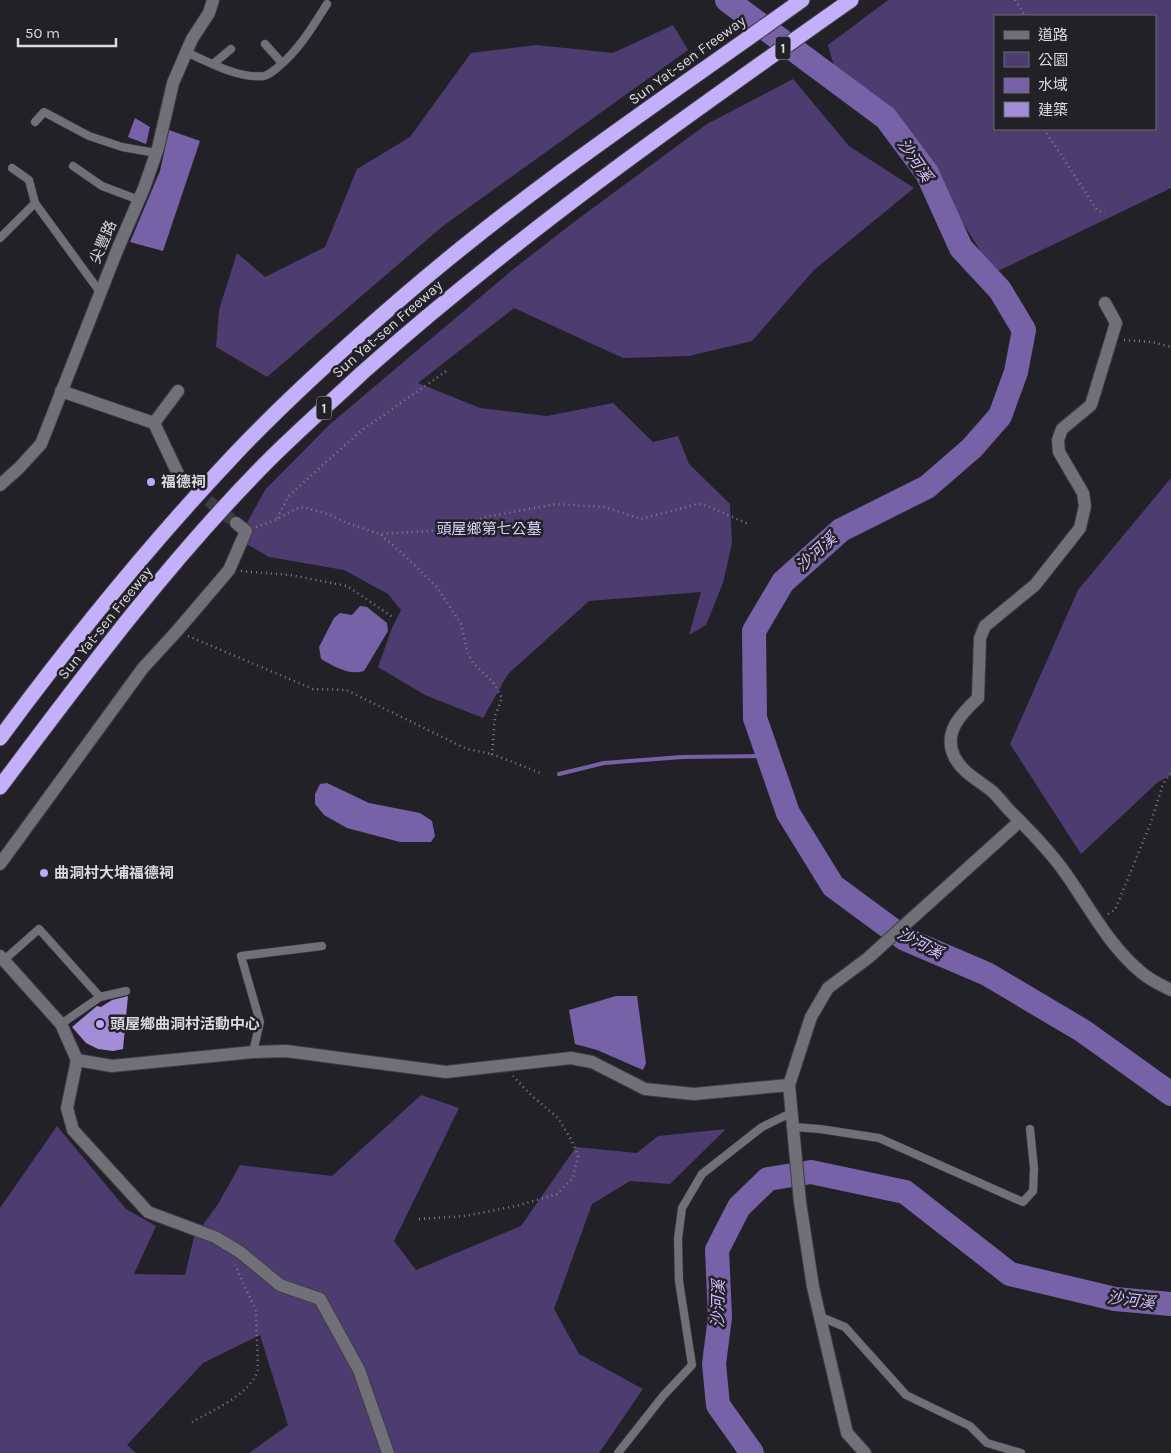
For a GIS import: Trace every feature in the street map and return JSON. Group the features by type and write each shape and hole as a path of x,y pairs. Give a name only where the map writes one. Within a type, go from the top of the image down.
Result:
{"highway":[{"name":"Sun Yat-sen Freeway","path":"0,738 46,676 102,606 182,511 238,452 315,376 406,294 495,221 570,165 802,0"},
{"name":"Sun Yat-sen Freeway","path":"0,787 144,600 205,529 259,470 336,397 426,317 516,243 714,96 851,0"}],"street":[{"name":"尖豐路","path":"0,484 19,468 41,444 100,292 139,200 156,153 173,82 192,40 209,13 213,0"},
{"path":"1105,303 1116,322 1091,405 1062,429 1058,440 1060,452 1082,493 1085,506 1080,528 1035,584 985,626 980,638 978,698 961,714 955,724 951,734 951,746 954,756 961,766 993,793 1065,873 1097,922 1122,954 1143,974 1171,990"},
{"path":"61,390 154,423 180,478"},
{"path":"154,423 178,390"},
{"path":"0,864 143,668 178,632 229,570 241,527"},
{"path":"865,1453 847,1433 813,1287 800,1202 789,1085 811,1017 828,988 868,958 1020,821"},
{"path":"2,958 50,1014 62,1024 77,1060 67,1108 73,1130 148,1212 216,1237 240,1252 280,1285 320,1299 359,1370 388,1453"},
{"path":"77,1060 112,1066 254,1052 286,1051 446,1072 571,1058 592,1062 645,1089 694,1094 789,1085"}],"lane":[{"path":"186,52 213,64 250,76 266,76 290,57 310,32 327,4"},
{"path":"265,44 282,63"},
{"path":"213,64 231,49"},
{"path":"35,122 44,112 89,136 122,147 156,153"},
{"path":"72,166 102,186 139,200"},
{"path":"12,168 29,180 35,204 100,292"},
{"path":"0,238 35,204"},
{"path":"2,958 39,929 100,997"},
{"path":"254,1052 260,1022 241,956 322,946"},
{"path":"62,1024 100,997 126,990"},
{"path":"618,1453 663,1396 692,1365 679,1281 678,1239 682,1208 702,1174 762,1127 791,1114"},
{"path":"794,1131 820,1129 879,1138 1023,1202 1033,1190 1034,1168 1030,1129"},
{"path":"821,1317 845,1326 906,1396 970,1426 987,1443 1021,1453"}],"path":[{"path":"1015,0 1024,15"},
{"path":"1045,130 1098,210 1105,213"},
{"path":"1112,339 1152,342 1171,347"},
{"path":"276,520 288,497 362,430 448,370"},
{"path":"241,527 276,520 295,509 303,508 328,514 347,523 380,534 445,530 486,517 556,504 604,507 641,519 697,504 710,507 748,524"},
{"path":"380,534 436,587 461,624 470,659 494,682 502,698 495,716 492,754"},
{"path":"229,570 290,576 347,586 394,618"},
{"path":"178,632 313,689 346,690 467,748 492,754 543,774"},
{"path":"1097,922 1115,910 1150,825 1163,784 1171,773"},
{"path":"419,1219 465,1216 516,1206 557,1194 573,1178 578,1156 572,1141 558,1118 531,1095 504,1066"},
{"path":"192,1422 241,1393 256,1378 258,1369 256,1311 231,1259"}],"green space":[{"path":"888,0 1171,0 1171,188 994,273 903,126 834,66 828,45"},
{"path":"673,25 688,50 443,226 267,377 216,347 219,310 237,253 265,277 325,247 357,169 410,137 471,53 536,45 613,53"},
{"name":"頭屋鄉第七公墓","path":"793,79 849,146 914,188 814,270 752,341 689,356 623,358 514,308 418,383 480,408 547,416 613,403 653,442 678,436 689,464 730,504 732,543 723,583 706,625 689,635 701,592 589,601 508,674 483,718 425,695 378,667 392,628 401,610 388,594 344,570 269,557 238,539 265,490 329,425 516,267 707,124"},
{"path":"1171,478 1171,775 1158,782 1081,854 1010,744 1078,590"},
{"path":"421,1095 459,1108 394,1241 416,1270 521,1226 576,1147 637,1153 658,1136 726,1129 670,1184 630,1181 592,1204 554,1309 579,1354 643,1389 599,1453 249,1453 288,1425 260,1335 203,1363 127,1445 136,1453 0,1453 0,1208 57,1126 126,1209 156,1226 134,1274 185,1275 194,1237 218,1204 240,1165 332,1176"}],"water":[{"path":"135,118 150,127 146,144 128,137"},
{"path":"169,130 200,141 163,251 130,242 160,171"},
{"path":"360,606 367,607 387,623 388,631 364,671 352,672 321,659 319,647 334,618 340,613 352,615"},
{"path":"327,783 369,803 420,813 432,821 435,836 431,842 400,842 347,828 324,815 315,804 315,794 320,784"},
{"path":"616,996 637,996 646,1063 643,1070 597,1050 575,1044 569,1010"}],"building":[{"name":"頭屋鄉曲洞村活動中心","path":"128,996 123,1049 113,1051 98,1049 86,1043 72,1027 97,1006 101,1007 112,1000"}],"waterway":[{"name":"沙河溪","path":"727,0 886,118 927,173 961,248 1000,290 1024,330 1016,372 1000,416 972,448 927,487 841,530 783,582 754,631 755,718 788,813 833,886 905,939 987,974 1083,1031 1171,1094"},
{"path":"559,774 604,763 682,757 768,756"},
{"name":"沙河溪","path":"752,1453 718,1405 714,1364 720,1317 717,1250 739,1207 768,1179 811,1172 905,1192 1010,1274 1115,1299 1171,1304"}],"tunnel":[{"path":"180,478 236,523"}],"place":[{"name":"福德祠","path":"151,482"},
{"name":"曲洞村大埔福德祠","path":"44,873"},
{"name":"頭屋鄉曲洞村活動中心","path":"100,1024"}]}
